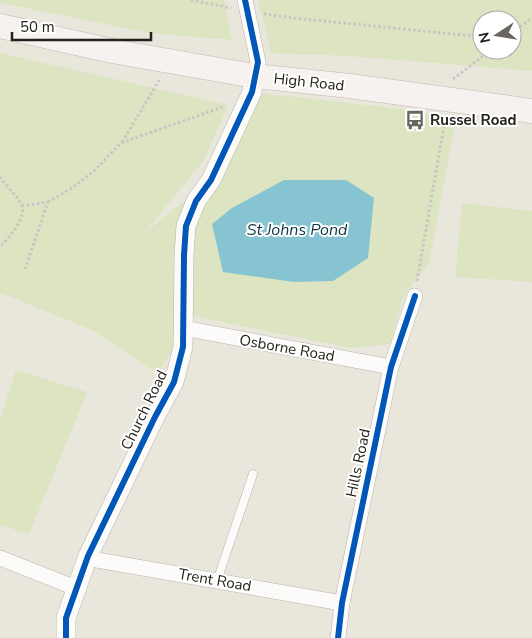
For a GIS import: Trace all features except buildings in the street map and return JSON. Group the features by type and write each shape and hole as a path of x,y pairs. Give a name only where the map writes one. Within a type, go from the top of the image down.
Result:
{"main road":[{"name":"High Road","path":"0,26 112,51 168,61 253,84 439,98 532,111"}],"street":[{"path":"246,6 258,62 253,84"},
{"name":"Church Road","path":"66,638 66,618 88,556 151,424 174,382 183,347 186,226 196,201 211,180 253,84"},
{"name":"Hills Road","path":"338,638 342,603 391,367 415,296"},
{"name":"Osborne Road","path":"183,328 391,367"},
{"name":"Trent Road","path":"88,556 97,560 342,603"},
{"path":"0,558 76,588"}],"lane":[{"path":"218,581 253,474"}],"path":[{"path":"191,0 246,6 293,18 472,36"},
{"path":"415,296 439,98 479,60"},
{"path":"22,206 48,202 72,188 94,171 121,143 158,85 168,61"},
{"path":"121,143 231,104 253,84"},
{"path":"0,177 22,206 22,213 16,230 0,247"},
{"path":"25,269 48,202"}],"green space":[{"path":"0,0 224,0 232,40 150,33 1,3"},
{"path":"258,0 532,0 532,71 349,56 271,53"},
{"path":"0,53 228,105 204,160 144,233 211,180 252,92 418,111 455,124 429,263 403,297 390,344 351,348 193,316 158,374 92,330 1,293 0,295"},
{"path":"462,203 532,211 532,282 455,277"},
{"path":"16,370 87,392 29,534 0,525 0,419"}],"water":[{"name":"St Johns Pond","path":"284,180 346,180 374,198 368,258 333,281 294,282 223,272 212,224 232,208"}],"cycle path":[{"path":"66,638 66,618 88,556 155,417 174,382 183,347 186,226 196,201 211,180 252,92 258,62 245,0"},
{"path":"338,638 342,603 391,367 415,296"}],"place":[{"name":"Russel Road","path":"415,120"}]}
